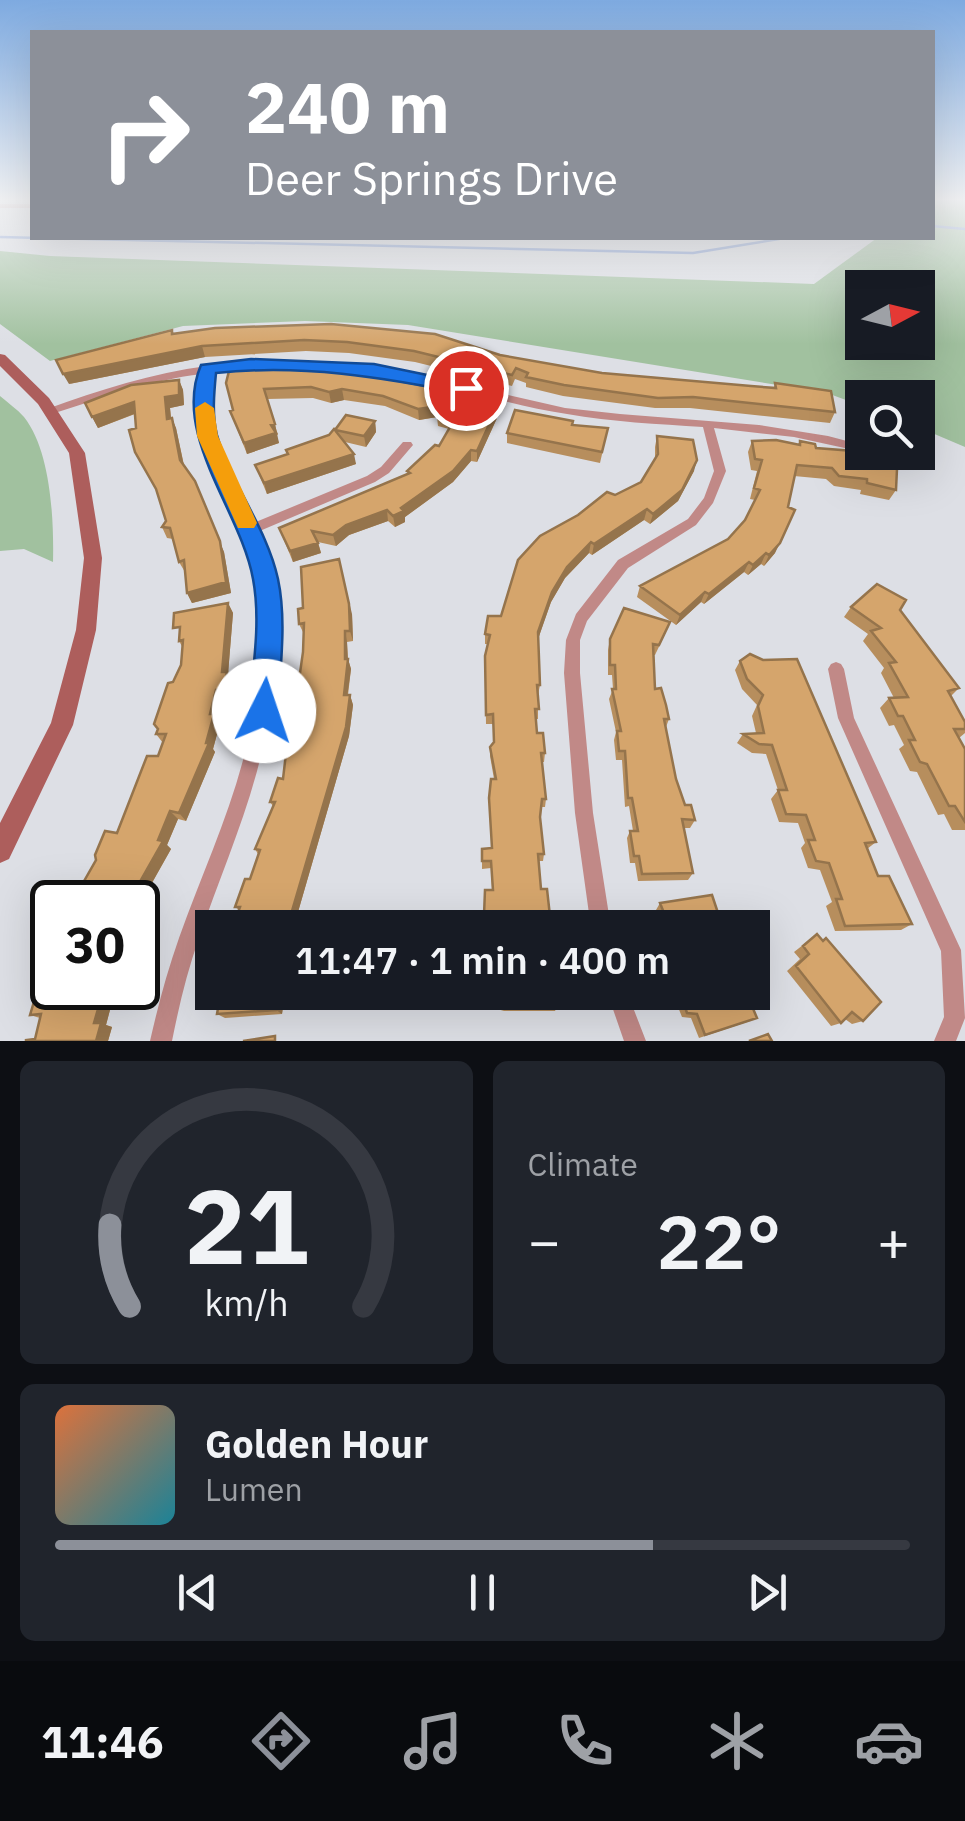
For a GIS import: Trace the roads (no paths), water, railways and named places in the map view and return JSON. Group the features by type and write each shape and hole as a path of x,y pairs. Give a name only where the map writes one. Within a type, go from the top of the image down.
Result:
{"main road":[{"path":"0,358 51,411 77,453 93,558 86,630 62,725 0,850"}],"street":[{"path":"51,411 130,382 208,369 290,364 374,370 578,413 795,431 845,444"},
{"path":"161,1041 194,927 252,769 264,711 269,642 266,579 208,436 204,403 208,369"},
{"path":"598,910 584,813 572,673 573,640 581,618 623,564 692,522 709,500 720,470 708,424"},
{"path":"249,530 371,479 386,470 407,445"},
{"path":"836,668 846,718 951,950 955,1017 945,1041"},
{"path":"624,1010 635,1041"}],"waterway":[{"path":"415,247 693,253 732,247"}]}
